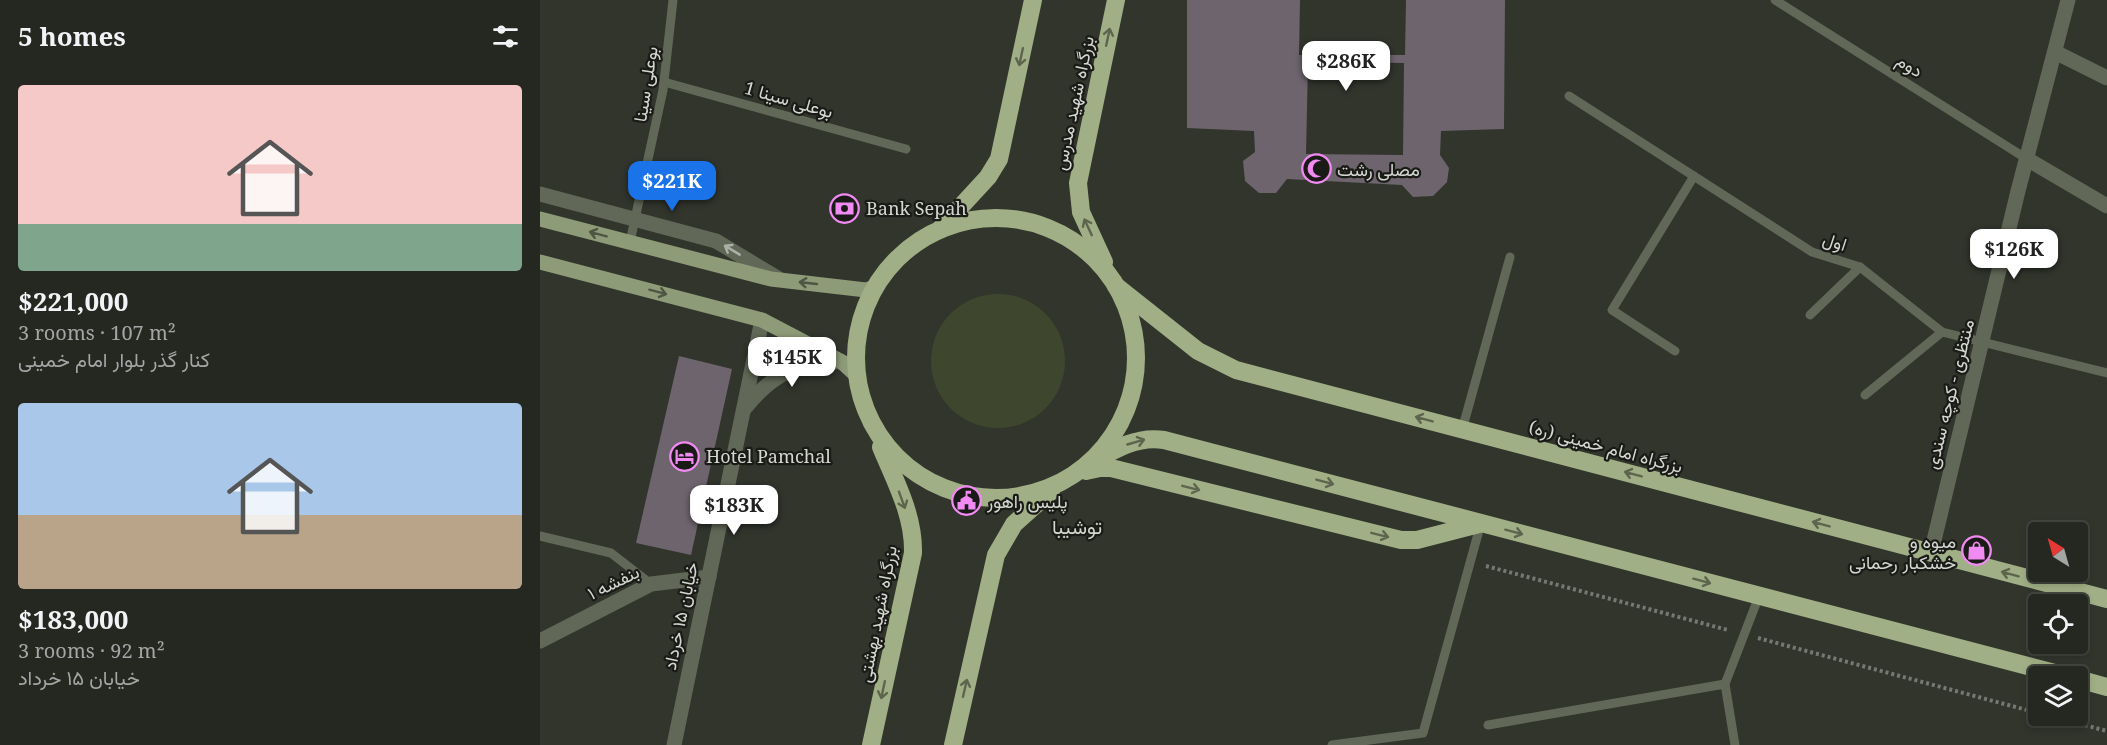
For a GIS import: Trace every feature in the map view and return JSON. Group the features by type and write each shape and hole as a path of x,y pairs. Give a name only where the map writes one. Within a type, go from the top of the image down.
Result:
{"highway":[{"path":"1033,0 999,159 988,177 937,232 901,256 871,288 864,311 856,350 857,376 863,402 873,426 888,448 907,466 934,484 959,493 992,498 1018,496 1043,489 1120,447 1142,439 1156,439 2028,666"},
{"name":"بزرگراه شهید مدرس","path":"1075,473 1102,448 1118,426 1134,383 1136,356 1128,310 1081,212 1078,194 1081,165 1116,0"},
{"path":"937,232 979,219 1006,219 1032,223 1058,232 1075,242 1096,260 1114,283"},
{"name":"بزرگراه امام خمینی (ره)","path":"1114,283 1198,351 1226,366 2107,599"},
{"name":"بزرگراه شهید بهشتی","path":"871,745 913,545 905,508 873,426"},
{"path":"953,745 996,555 1014,524 1075,473 1095,468 1111,468 1401,540 1417,540 1481,523"},
{"path":"2088,682 2107,687"}],"main road":[{"path":"540,219 782,280 871,288"},
{"path":"540,262 762,320 842,362 857,376"}],"street":[{"name":"منتظری - کوچه سندی","path":"1931,553 2068,0"},
{"path":"2055,52 2107,78"},
{"path":"2027,159 2107,206"},
{"path":"540,194 716,241 782,280"},
{"name":"خیابان ۱۵ خرداد","path":"674,745 762,320"},
{"path":"743,412 759,390 784,374 806,365 825,361 842,362"},
{"name":"بنفشه ۱","path":"540,641 651,584 708,577"}],"lane":[{"name":"بوعلی سینا","path":"630,242 664,82 674,0"},
{"name":"دوم","path":"1775,0 2027,159"},
{"name":"بوعلی سینا 1","path":"664,82 906,149"},
{"name":"اول","path":"1569,96 1812,252 1860,267 1942,332 2107,373"},
{"path":"1675,351 1612,309 1694,176"},
{"path":"1462,430 1510,257"},
{"path":"1810,315 1860,267"},
{"path":"1865,394 1942,332"},
{"path":"1424,745 1423,733 1481,523"},
{"path":"540,536 611,553 651,584"},
{"path":"1735,745 1725,684 1759,596"},
{"path":"1488,725 1725,684"},
{"path":"1332,745 1423,733"}],"path":[{"path":"1470,562 2028,710"},
{"path":"2088,726 2107,731"}],"green space":[{"path":"998,294 1023,300 1045,314 1059,336 1065,361 1059,386 1045,408 1023,422 998,428 973,422 951,408 937,386 931,361 937,336 951,314 973,300"}],"building":[{"path":"1187,0 1300,0 1299,55 1405,55 1406,0 1505,0 1504,129 1441,131 1440,155 1449,168 1447,182 1433,196 1413,197 1402,185 1287,179 1276,193 1259,193 1245,181 1243,161 1255,152 1254,131 1187,128","holes":["1308,62 1404,63 1403,155 1306,154"]},
{"name":"Hotel Pamchal","path":"679,356 732,369 691,555 636,543"}],"place":[{"name":"مصلی رشت","path":"1316,169"},
{"name":"Bank Sepah","path":"845,208"},
{"name":"Hotel Pamchal","path":"685,456"},
{"name":"پلیس راهور","path":"966,501"},
{"name":"میوه و خشکبار رحمانی","path":"1977,551"}],"district":[{"name":"توشیبا","path":"1077,526"}]}
